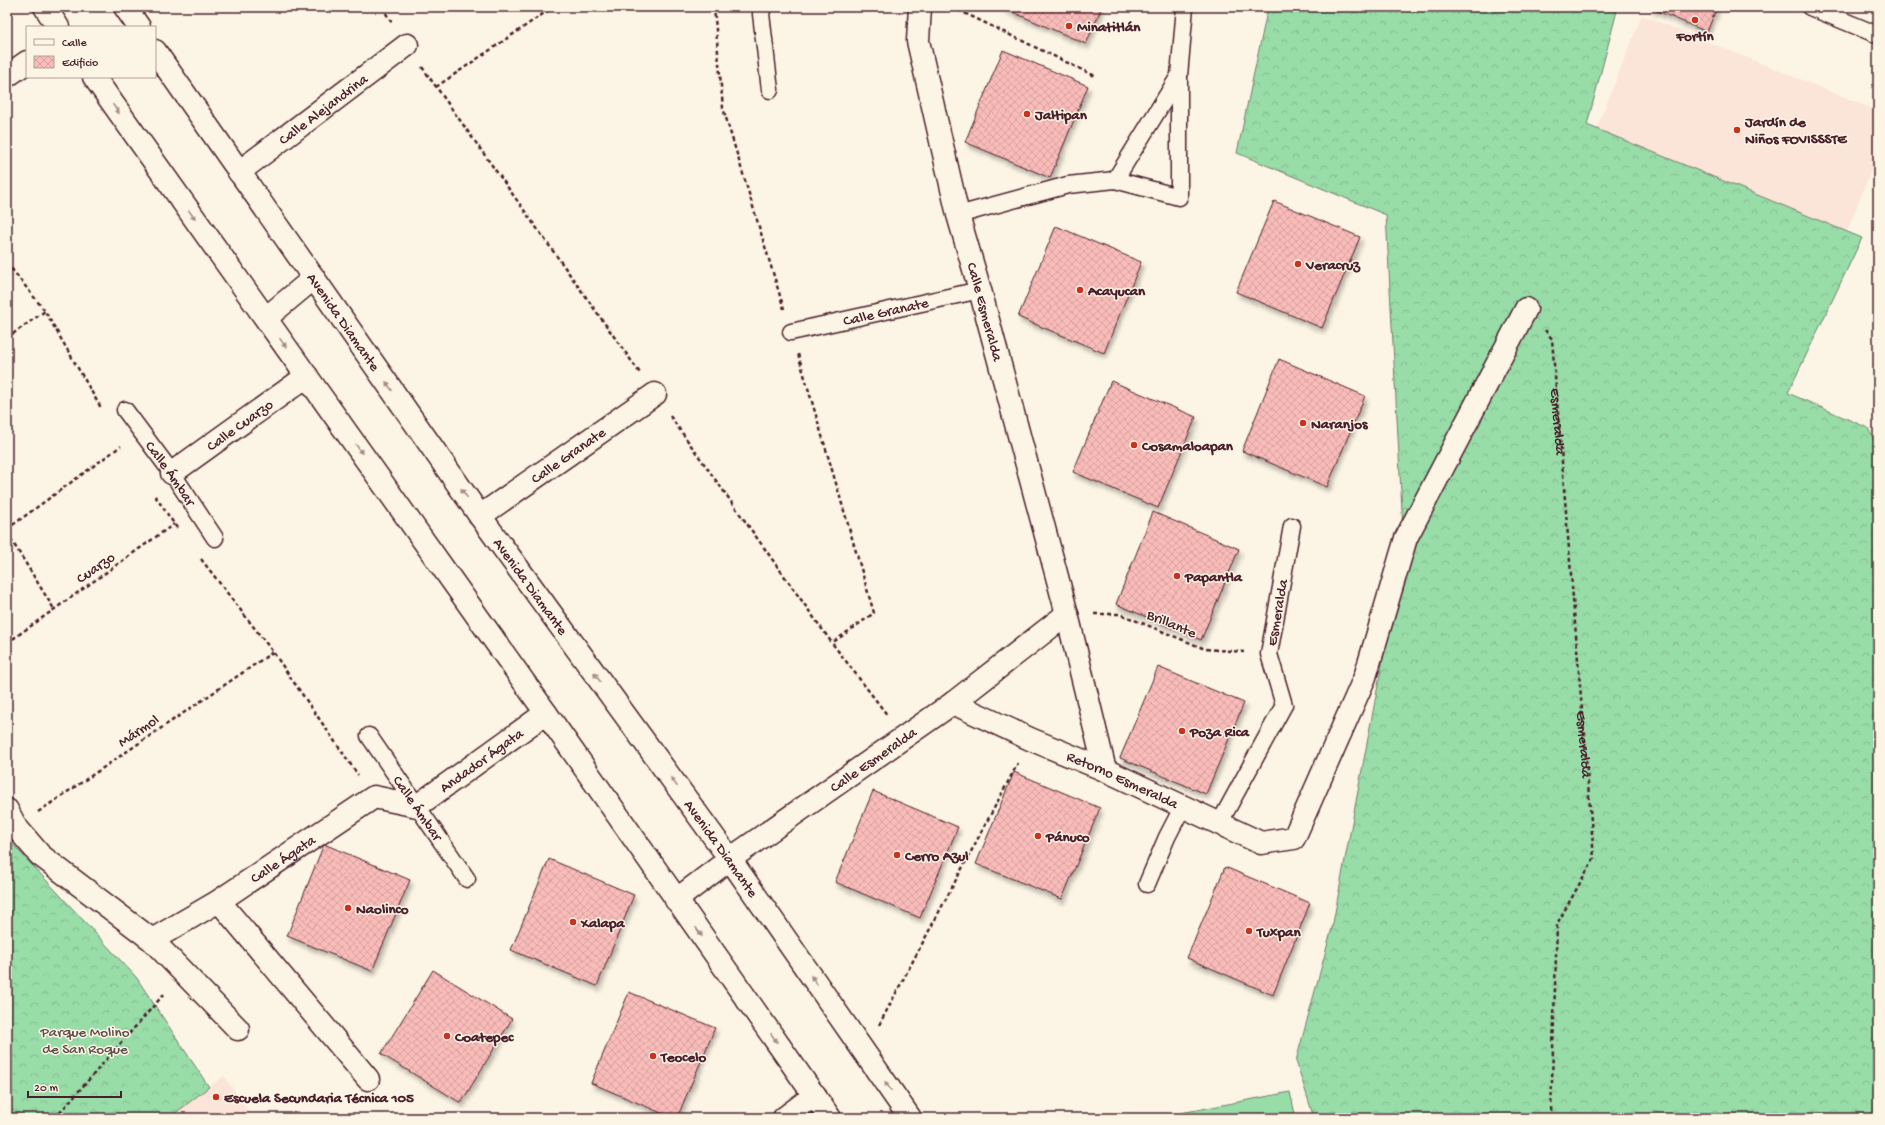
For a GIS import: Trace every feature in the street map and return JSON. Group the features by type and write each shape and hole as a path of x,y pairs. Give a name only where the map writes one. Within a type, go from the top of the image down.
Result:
{"street":[{"path":"45,7 57,26"},
{"path":"125,7 137,26"},
{"name":"Calle Esmeralda","path":"920,7 918,41 958,215 980,290 1067,614 1105,770"},
{"name":"Calle Alejandrina","path":"239,172 407,45"},
{"name":"Avenida Diamante","path":"156,52 480,516 730,859 910,1118"},
{"path":"7,76 26,63"},
{"path":"95,78 546,713 830,1118"},
{"path":"266,318 314,278"},
{"name":"Retorno Esmeralda","path":"953,703 1030,739 1105,770 1182,808 1262,844 1294,838 1365,677 1406,538 1526,309"},
{"name":"Calle Cuarzo","path":"172,473 307,376"},
{"name":"Calle Granate","path":"480,516 655,394"},
{"name":"Calle Esmeralda","path":"676,900 730,859 953,703 1067,614"},
{"name":"Andador Ágata","path":"417,806 546,713"},
{"name":"Calle Ágata","path":"152,940 219,901 374,797 417,806"},
{"path":"12,819 40,854 152,940 238,1029"},
{"path":"219,901 368,1079"},
{"path":"784,1118 814,1095"}],"lane":[{"path":"763,7 761,14 770,90"},
{"path":"958,215 1068,185 1115,180 1179,197 1179,76 1185,7"},
{"path":"1810,7 1878,35"},
{"path":"1115,180 1179,76"},
{"name":"Calle Granate","path":"791,332 980,290"},
{"name":"Calle Ámbar","path":"125,410 172,473 215,538"},
{"name":"Esmeralda","path":"1219,824 1284,705 1269,654 1292,526"},
{"name":"Calle Ámbar","path":"369,736 467,879"},
{"path":"1147,884 1167,837 1182,808"}],"path":[{"path":"436,87 553,7"},
{"path":"952,7 1095,76"},
{"name":"Esmeralda","path":"1526,309 1552,339 1594,858 1557,924 1551,1112"},
{"path":"7,338 45,311"},
{"path":"7,529 122,446 143,434"},
{"name":"Cuarzo","path":"7,643 174,524 197,510"},
{"path":"7,533 54,609"},
{"name":"Brillante","path":"1067,614 1120,614 1205,649 1269,654"},
{"name":"Mármol","path":"12,819 273,652"},
{"path":"864,1053 1030,739"},
{"path":"55,1118 183,973"}],"shaded area":[{"name":"Jardín de Niños FOVISSSTE","path":"1642,15 1878,111 1878,153 1839,251 1588,150"},
{"name":"Escuela Secundaria Técnica 105","path":"224,1076 253,1118 164,1118"}],"green space":[{"path":"1268,7 1618,7 1587,125 1862,238 1788,393 1868,428 1878,449 1878,1118 1314,1118 1296,1061 1332,928 1404,548 1386,215 1237,153"},
{"name":"Parque Molino de San Roque","path":"7,838 136,977 209,1087 169,1118 7,1118"},
{"path":"1290,1092 1296,1118 1155,1118"}],"building":[{"name":"Minatitlán","path":"1001,7 1102,7 1086,44"},
{"name":"Fortín","path":"1648,7 1717,7 1707,32"},
{"name":"Jaltipan","path":"1003,50 1088,86 1050,178 965,142"},
{"name":"Veracruz","path":"1274,201 1360,237 1322,328 1236,292"},
{"name":"Acayucan","path":"1056,226 1141,262 1104,353 1018,317"},
{"name":"Naranjos","path":"1279,359 1365,396 1327,487 1242,451"},
{"name":"Cosamaloapan","path":"1111,381 1196,417 1158,508 1073,472"},
{"name":"Papantla","path":"1153,512 1239,549 1201,640 1116,604"},
{"name":"Poza Rica","path":"1158,667 1244,703 1206,794 1120,758"},
{"name":"Pánuco","path":"1014,772 1100,808 1062,899 976,864"},
{"name":"Cerro Azul","path":"873,791 958,827 920,918 835,882"},
{"name":"Naolinco","path":"324,844 410,880 372,971 287,936"},
{"name":"Xalapa","path":"549,859 634,895 597,986 511,950"},
{"name":"Tuxpan","path":"1225,867 1310,903 1273,995 1187,958"},
{"name":"Coatepec","path":"433,970 512,1019 461,1103 381,1054"},
{"name":"Teocelo","path":"629,992 715,1028 677,1118 673,1118 591,1083"}],"place":[{"name":"Fortín","path":"1695,20"},
{"name":"Minatitlán","path":"1069,26"},
{"name":"Jaltipan","path":"1027,114"},
{"name":"Jardín de Niños FOVISSSTE","path":"1737,130"},
{"name":"Veracruz","path":"1298,264"},
{"name":"Acayucan","path":"1080,290"},
{"name":"Naranjos","path":"1303,423"},
{"name":"Cosamaloapan","path":"1134,445"},
{"name":"Papantla","path":"1177,576"},
{"name":"Poza Rica","path":"1182,731"},
{"name":"Pánuco","path":"1038,836"},
{"name":"Cerro Azul","path":"897,855"},
{"name":"Naolinco","path":"348,908"},
{"name":"Xalapa","path":"573,922"},
{"name":"Tuxpan","path":"1249,931"},
{"name":"Coatepec","path":"447,1036"},
{"name":"Teocelo","path":"653,1056"},
{"name":"Escuela Secundaria Técnica 105","path":"216,1097"}]}
